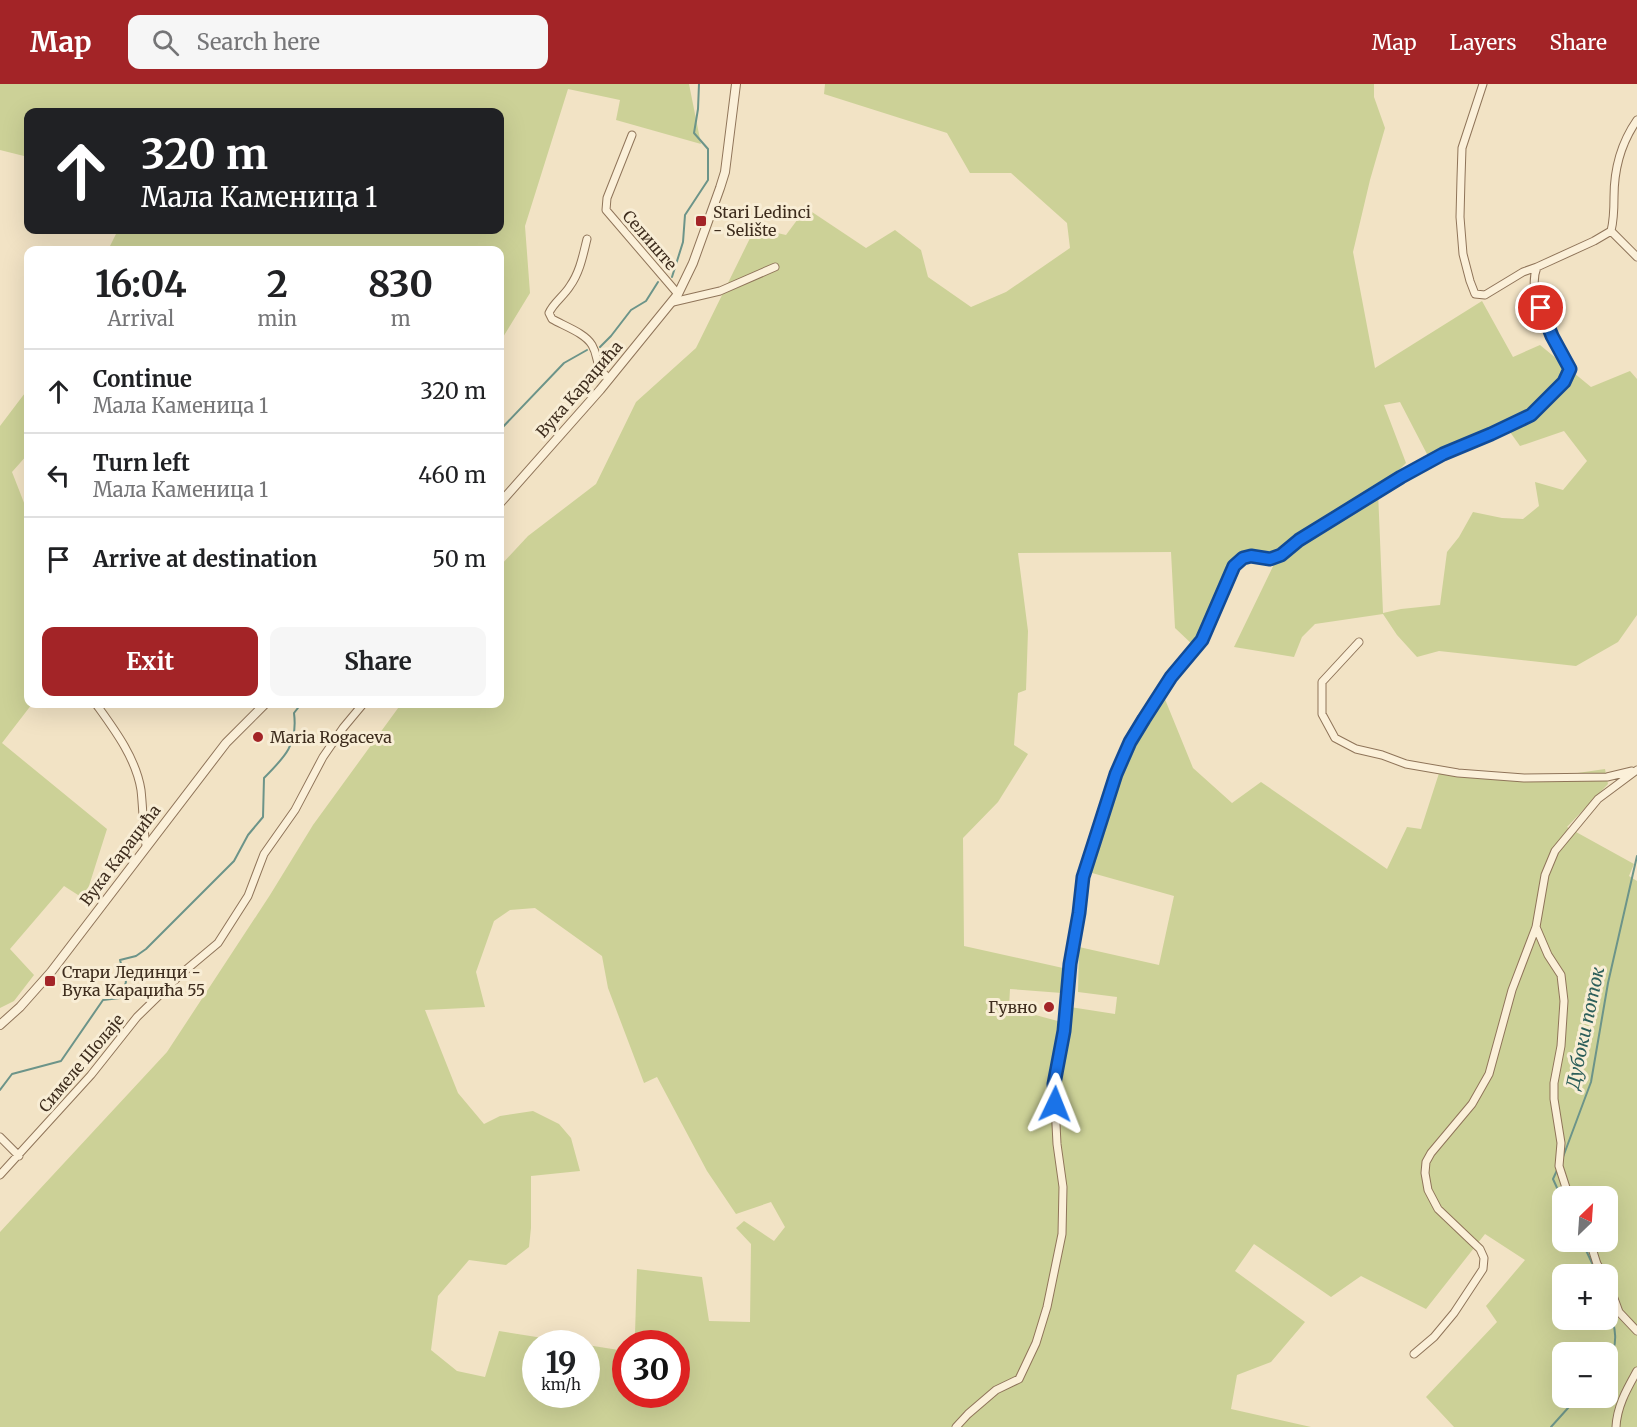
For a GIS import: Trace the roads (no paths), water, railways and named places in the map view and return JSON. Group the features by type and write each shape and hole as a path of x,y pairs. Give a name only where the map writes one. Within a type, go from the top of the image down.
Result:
{"street":[{"name":"Вука Караџића","path":"504,497 609,379 678,294 693,263 725,172 736,84"},
{"path":"1483,84 1462,147 1460,217 1463,254 1475,294 1485,295 1523,272 1594,241 1611,231 1615,216 1616,167 1625,137 1637,120"},
{"name":"Селиште","path":"632,135 607,198 606,210 678,294"},
{"path":"1611,231 1637,257"},
{"path":"588,240 572,284 549,313 552,319 589,340 594,348 601,372 609,379"},
{"path":"673,302 720,291 775,267"},
{"path":"956,1427 996,1390 1018,1379 1036,1343 1047,1307 1062,1234 1063,1187 1057,1144 1054,1084 1064,1031 1070,964 1083,877 1116,774 1130,742 1171,677 1202,640 1227,579 1234,566 1243,558 1251,556 1270,559 1281,555 1299,540 1401,477 1443,454 1531,415 1564,382 1570,369 1552,336 1534,288 1533,276 1537,267"},
{"path":"1359,642 1322,682 1322,714 1330,730 1335,738 1356,749 1417,768 1524,778 1607,777 1637,770"},
{"path":"99,708 115,731 136,769 141,789 146,845"},
{"name":"Вука Караџића","path":"0,1025 20,1007 51,972 226,742 261,708"},
{"name":"Симеле Шолаје","path":"0,1175 91,1075 137,1017 181,974 218,943 248,896 264,854 295,810 323,757 360,708"},
{"path":"1414,1354 1434,1337 1454,1313 1483,1269 1484,1258 1480,1249 1438,1209 1428,1190 1426,1162 1472,1104 1489,1074 1512,990 1536,927 1545,874 1555,851 1598,799 1637,770"},
{"path":"1536,927 1548,955 1561,975 1564,1001 1554,1099 1561,1143 1559,1166 1565,1186"},
{"path":"0,1137 18,1156"},
{"path":"1618,1309 1637,1331"},
{"path":"1616,1427 1625,1392 1637,1371"}],"waterway":[{"path":"672,277 683,242 685,215 708,180 708,149 694,133 699,84"},
{"path":"600,347 631,310 646,301 658,282"},
{"path":"504,426 564,363 587,350"},
{"path":"0,1090 12,1074 61,1061 103,1000 120,998 126,982 120,960 136,956 146,949 234,861 248,835 263,817 264,778 284,756 292,742 294,713 298,708"},
{"name":"Дубоки поток","path":"1563,1157 1591,1082 1608,983 1637,856"},
{"name":"Дубоки поток","path":"1556,1186 1553,1179 1558,1168"},
{"name":"Дубоки поток","path":"1587,1252 1593,1264"},
{"name":"Дубоки поток","path":"1614,1330 1615,1342"},
{"name":"Дубоки поток","path":"1551,1427 1568,1408"}],"place":[{"name":"Stari Ledinci - Selište","path":"701,221"},
{"name":"Maria Rogaceva","path":"258,737"},
{"name":"Стари Лединци - Вука Караџића 55","path":"50,981"},
{"name":"Гувно","path":"1049,1007"}]}
